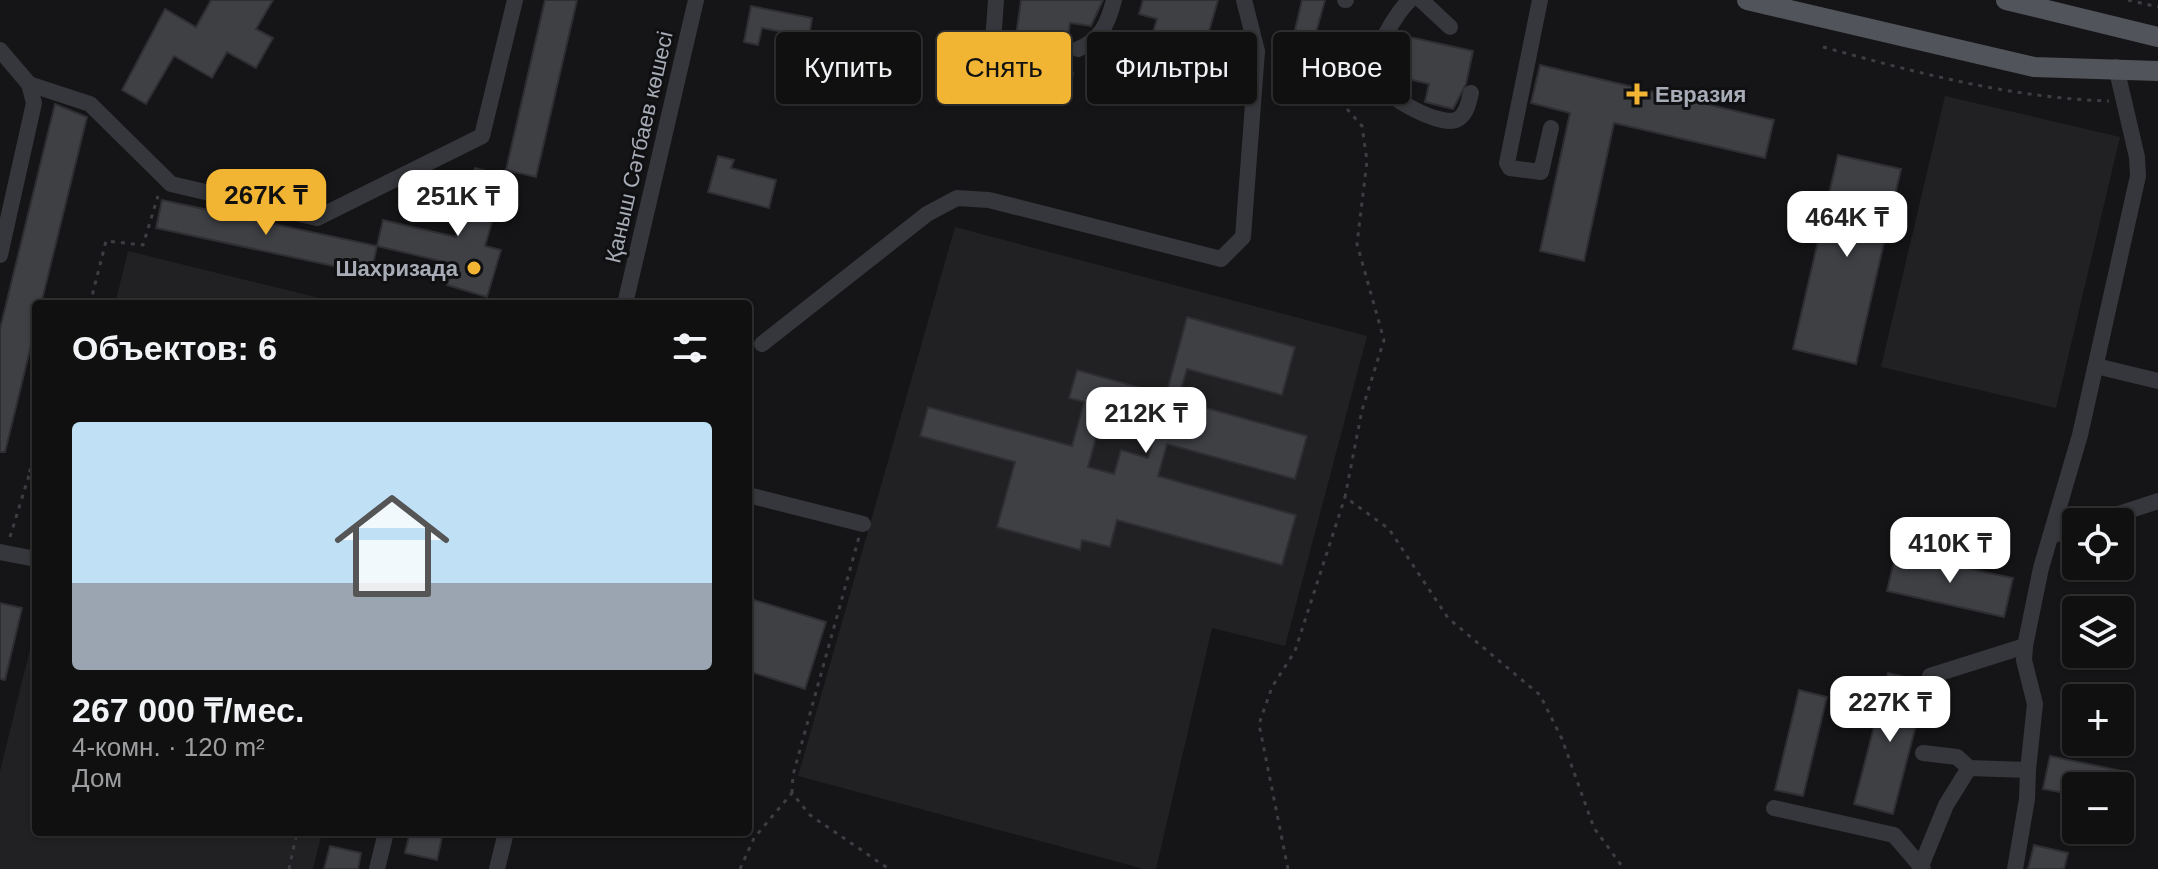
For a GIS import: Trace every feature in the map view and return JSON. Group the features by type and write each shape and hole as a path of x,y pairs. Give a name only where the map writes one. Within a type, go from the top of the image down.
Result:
{"main road":[{"path":"1747,0 2034,67 2116,67 2158,71"},
{"path":"2006,0 2158,37"}],"street":[{"path":"29,84 90,104 164,177 181,187 317,218 482,136 515,0"},
{"name":"Қаныш Сәтбаев көшесі","path":"626,300 696,0"},
{"path":"994,32 996,0"},
{"path":"1078,49 1093,43 1103,31 1114,0"},
{"path":"1244,0 1252,32"},
{"path":"1410,0 1390,25 1373,72 1377,83 1386,92 1437,120 1456,120 1466,111 1471,93"},
{"path":"1421,0 1450,27"},
{"path":"1540,0 1507,163 1510,168 1541,172 1551,128"},
{"path":"0,50 29,84 34,103 0,255"},
{"path":"2015,869 2027,799 2035,704 2024,660 2025,646 2051,536 2080,435 2138,176 2137,157 2116,67"},
{"path":"762,344 927,214 957,198 989,200 1221,259 1243,237 1253,104"},
{"path":"2096,366 2158,381"},
{"path":"752,496 863,524"},
{"path":"2134,509 2158,501"},
{"path":"2051,536 2062,532"},
{"path":"2,552 32,558"},
{"path":"1930,676 2025,646"},
{"path":"1923,753 1957,757 1969,768 2028,770"},
{"path":"1774,808 1894,835 1922,868 1946,805 1969,768"},
{"path":"377,869 385,836"},
{"path":"497,869 505,836"}],"path":[{"path":"2128,0 2158,7"},
{"path":"1823,47 1957,81 2049,99 2124,101"},
{"path":"1257,51 1340,101 1362,126 1367,161 1357,244 1384,340 1362,410 1345,497 1295,651 1272,687 1259,724 1288,869"},
{"path":"91,300 106,241 143,245 164,177"},
{"path":"2,552 32,460"},
{"path":"29,475 32,481"},
{"path":"1345,497 1389,529 1448,618 1540,695 1562,739 1594,828 1624,869"},
{"path":"740,869 754,838 792,793 793,775 863,524"},
{"path":"792,793 810,815 889,869"},
{"path":"289,869 296,836"}],"shaded area":[{"path":"1945,96 2120,137 2056,408 1881,367"},
{"path":"955,227 1367,336 1285,646 1212,628 1156,869 1144,869 798,776"},
{"path":"128,251 328,300 116,300"},
{"path":"32,641 32,836 321,836 313,869 0,869 0,771"}],"building":[{"path":"211,0 273,0 256,29 273,38 256,68 227,52 212,78 174,56 146,104 122,90 165,9 196,27"},
{"path":"545,0 577,0 536,177 506,170"},
{"path":"1021,0 1103,0 1091,26 1070,23 1069,32 1017,32"},
{"path":"1143,0 1218,0 1209,32 1153,32 1157,19 1139,14"},
{"path":"1302,0 1325,0 1316,32 1295,30"},
{"path":"751,6 812,18 810,32 762,28 758,45 744,42"},
{"path":"1410,37 1473,51 1466,84 1453,109 1425,102 1429,84 1410,79"},
{"path":"1540,65 1774,120 1765,158 1614,123 1584,261 1540,251 1570,113 1531,103"},
{"path":"55,104 87,117 42,300 32,300 32,341 5,452 0,452 0,329"},
{"path":"1838,155 1901,169 1856,364 1793,349"},
{"path":"718,156 734,160 731,168 776,180 769,208 708,192"},
{"path":"475,168 505,176 485,246 501,250 487,297 447,285 453,264 377,246 383,220 456,237"},
{"path":"162,200 377,246 371,274 156,228"},
{"path":"1187,317 1295,347 1282,395 1187,369 1178,400 1307,436 1295,479 1167,444 1158,476 1296,515 1282,565 1117,520 1110,547 1082,540 1080,550 997,527 1015,462 920,436 928,407 1072,446 1084,402 1069,398 1077,370 1166,395","holes":["1104,408 1158,423 1148,458 1121,450 1114,474 1088,467"]},
{"path":"1896,553 2013,578 2004,617 1887,591"},
{"path":"752,599 826,622 805,689 752,672"},
{"path":"0,603 22,608 5,680 0,679"},
{"path":"1888,673 1921,681 1926,686 1893,814 1854,804"},
{"path":"1799,690 1827,697 1803,796 1775,790"},
{"path":"2050,756 2126,772 2062,772 2062,792 2043,789"},
{"path":"409,836 442,836 437,860 405,853"},
{"path":"2034,845 2068,853 2064,869 2028,869"},
{"path":"330,846 361,853 358,869 324,869"}],"place":[{"name":"Евразия","path":"1637,94"},
{"name":"Шахризада","path":"474,268"}]}
